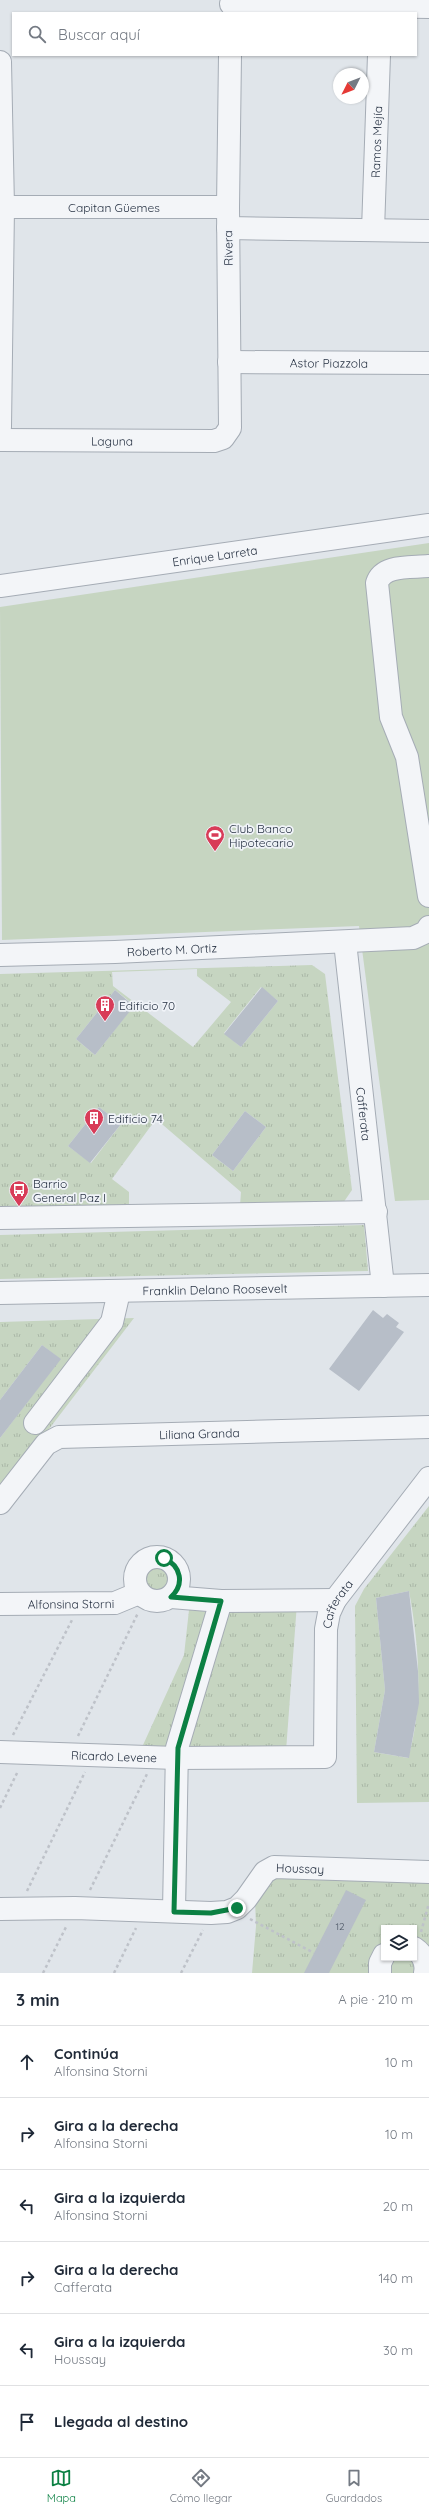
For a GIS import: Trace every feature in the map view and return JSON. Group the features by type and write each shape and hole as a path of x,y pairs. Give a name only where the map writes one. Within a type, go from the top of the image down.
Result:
{"street":[{"path":"231,6 429,7"},
{"name":"Rivera","path":"223,438 230,428 228,217 230,56"},
{"name":"Ramos Mejía","path":"373,230 379,56"},
{"path":"0,62 0,427"},
{"name":"Capitan Güemes","path":"1,207 228,217 373,230 429,231"},
{"name":"Astor Piazzola","path":"229,362 429,363"},
{"name":"Laguna","path":"0,440 214,441 223,438"},
{"name":"Enrique Larreta","path":"0,586 429,525"},
{"path":"429,566 387,570 380,575 377,583 391,717 407,757 429,896"},
{"name":"Roberto M. Ortiz","path":"0,955 413,938 426,932 429,927"},
{"name":"Cafferata","path":"345,942 383,1286"},
{"path":"0,1218 376,1212"},
{"name":"Franklin Delano Roosevelt","path":"0,1294 429,1285"},
{"path":"35,1423 112,1322 119,1292"},
{"name":"Liliana Granda","path":"0,1503 46,1444 59,1438 429,1427"},
{"name":"Cafferata","path":"325,1757 326,1629 329,1613 335,1600 429,1478"},
{"path":"144,1597 135,1580 138,1567 150,1558 164,1558 175,1566 180,1579 176,1592 171,1597"},
{"name":"Alfonsina Storni","path":"0,1604 115,1603 144,1597 158,1602 171,1597 221,1601 335,1600"},
{"path":"174,1912 166,1757 221,1601"},
{"name":"Ricardo Levene","path":"2,1752 166,1757 325,1757"},
{"name":"Houssay","path":"219,1912 237,1908 246,1899 265,1872 274,1867 429,1872"},
{"path":"9,1908 78,1908 174,1912 219,1912"},
{"path":"417,1944 425,1961 425,1973"},
{"path":"380,1973 381,1961"}],"path":[{"path":"70,1753 140,1609 144,1597"},
{"path":"2,1752 80,1604"},
{"path":"0,1808 27,1753"},
{"path":"9,1908 94,1754"},
{"path":"43,1973 78,1908 166,1757"},
{"path":"417,1939 429,1903"},
{"path":"114,1973 144,1911"},
{"path":"181,1973 219,1912 262,1924 314,1953"}],"green space":[{"name":"Club Banco Hipotecario","path":"429,543 429,1200 395,1201 359,926 2,940 0,607"},
{"path":"312,965 325,974 352,1190 341,1206 0,1212 0,974","holes":["197,969 197,976 231,1002 193,1047 113,986 112,972","261,987 278,1001 241,1047 224,1033","115,990 134,1005 95,1055 76,1039","99,1107 121,1124 91,1163 68,1146","245,1111 266,1127 233,1171 212,1155","156,1119 241,1192 240,1206 129,1208 129,1192 112,1179"]},
{"path":"364,1225 368,1271 0,1279 0,1235"},
{"path":"134,1318 0,1493 0,1438 60,1359 42,1345 0,1400 0,1322"},
{"path":"429,1506 429,1802 357,1803 355,1606 364,1589","holes":["409,1591 417,1654 418,1696 413,1738 408,1758 374,1752 385,1690 376,1598"]},
{"path":"161,1562 170,1567 174,1573 174,1587 170,1593 161,1598 153,1598 144,1593 140,1587 139,1576 144,1567 150,1563"},
{"path":"297,1603 286,1751 183,1754 224,1608"},
{"path":"189,1610 212,1612 175,1745 163,1753 143,1745 184,1655"},
{"path":"269,1876 429,1878 429,1973 252,1973 256,1926 255,1900"}],"building":[{"path":"262,987 278,1001 241,1047 224,1034"},
{"name":"Edificio 70","path":"115,990 134,1006 95,1055 76,1039"},
{"name":"Edificio 74","path":"99,1107 121,1124 90,1163 68,1146"},
{"path":"245,1111 266,1127 233,1171 212,1155"},
{"path":"373,1310 383,1318 387,1314 399,1323 396,1327 404,1332 359,1391 329,1369"},
{"path":"42,1345 61,1359 0,1438 0,1400"},
{"path":"409,1591 418,1671 419,1703 409,1758 374,1752 385,1690 376,1598"},
{"path":"346,1890 366,1900 329,1973 304,1973"}],"place":[{"name":"Club Banco Hipotecario","path":"215,852"},
{"name":"Edificio 70","path":"105,1022"},
{"name":"Edificio 74","path":"94,1135"},
{"name":"Barrio General Paz I","path":"19,1207"}],"route":[{"path":"164,1558 175,1566 180,1579 179,1586 171,1597 221,1601 176,1758 174,1912 227,1912 237,1908"}]}
